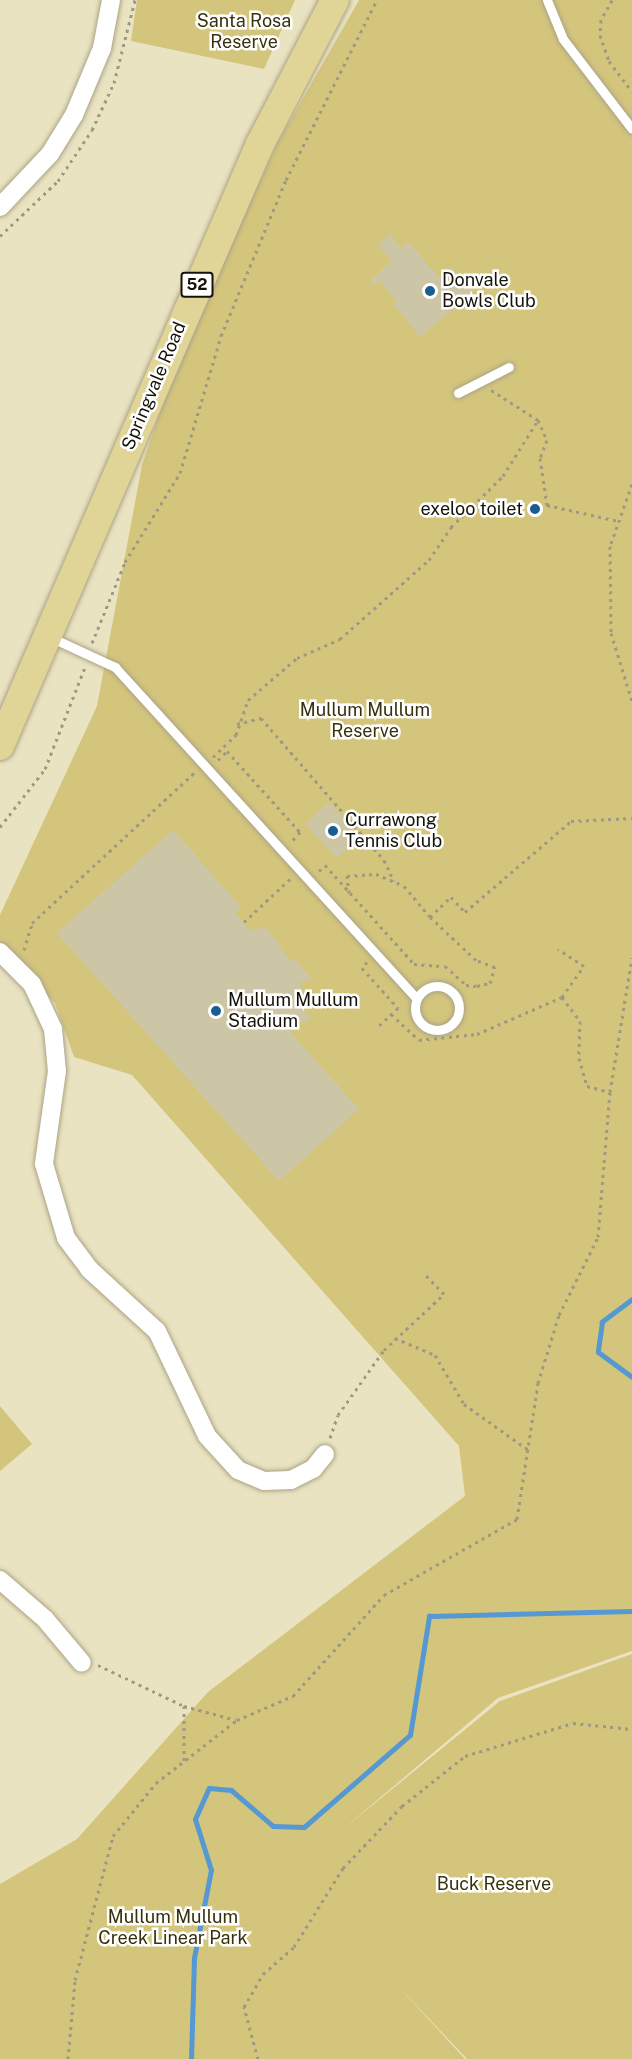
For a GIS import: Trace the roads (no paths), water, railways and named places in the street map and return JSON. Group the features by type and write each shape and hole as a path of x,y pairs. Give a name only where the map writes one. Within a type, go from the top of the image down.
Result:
{"main road":[{"name":"Springvale Road","path":"0,746 260,144 335,0"}],"street":[{"path":"0,207 50,154 74,115 102,48 111,0"},
{"path":"4,955 32,984 53,1029 57,1071 44,1164 66,1238 89,1269 157,1331 207,1436 238,1470 264,1481 291,1480 313,1469 326,1454"},
{"path":"0,1580 45,1619 82,1662"}],"lane":[{"path":"546,0 563,39 632,129"},
{"path":"458,393 509,367"},
{"path":"47,636 115,667 303,867 374,955 416,998"},
{"path":"447,989 459,997 460,1015 441,1028 420,1024 413,1008 416,998 422,991 447,989"}],"waterway":[{"path":"632,1299 602,1322 598,1352 632,1377"},
{"path":"191,2059 194,1958 211,1870 195,1819 209,1788 231,1790 273,1826 304,1827 410,1735 429,1616 632,1611"}],"place":[{"name":"Donvale Bowls Club","path":"430,291"},
{"name":"exeloo toilet","path":"535,509"},
{"name":"Currawong Tennis Club","path":"333,831"},
{"name":"Mullum Mullum Stadium","path":"216,1011"}],"park label":[{"name":"Santa Rosa Reserve","path":"244,32"},
{"name":"Mullum Mullum Reserve","path":"365,721"},
{"name":"Buck Reserve","path":"494,1884"},
{"name":"Mullum Mullum Creek Linear Park","path":"173,1928"}]}
